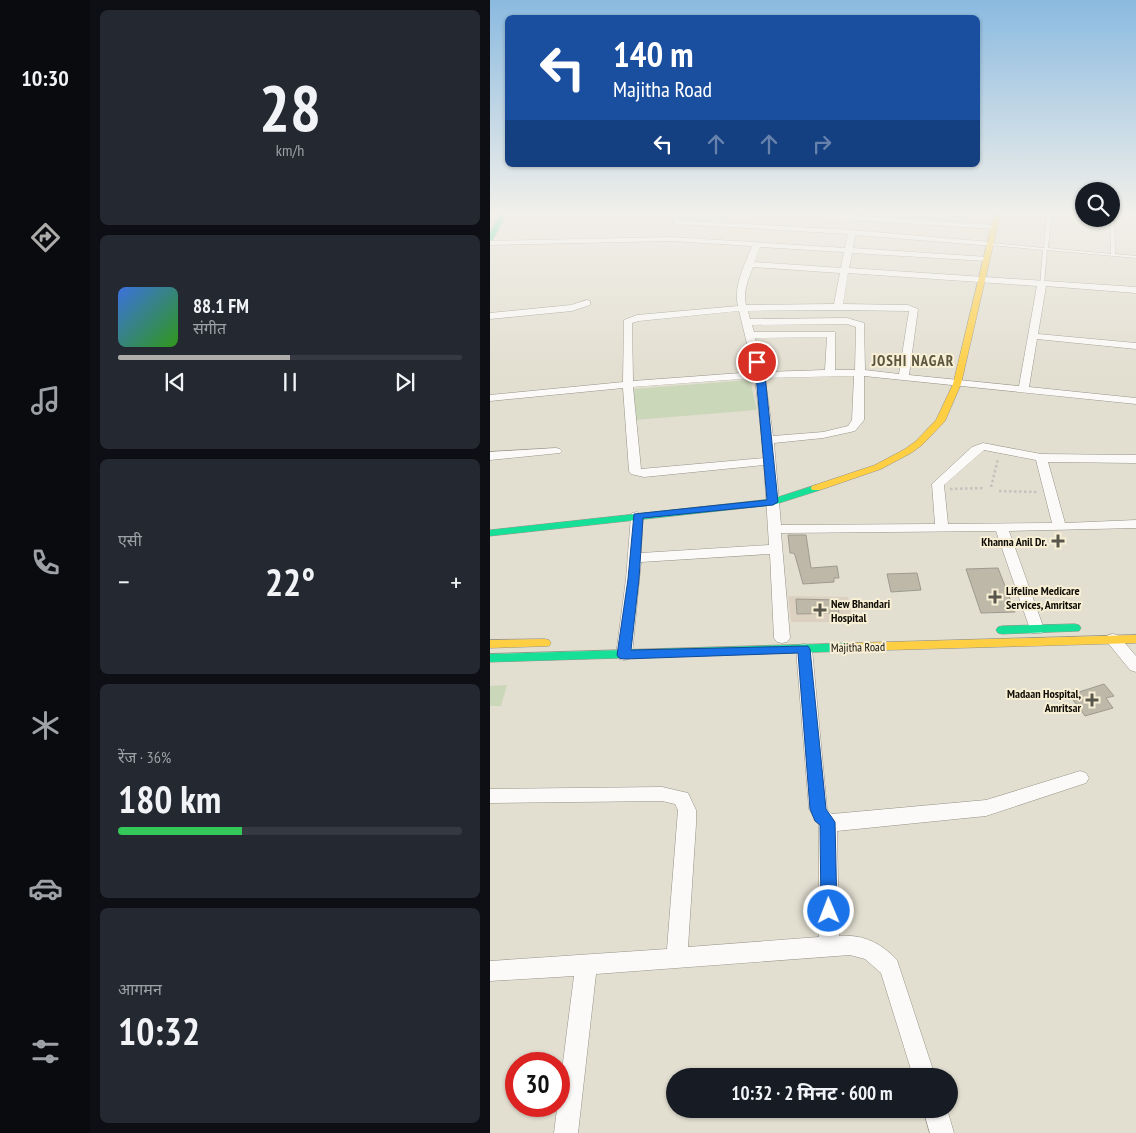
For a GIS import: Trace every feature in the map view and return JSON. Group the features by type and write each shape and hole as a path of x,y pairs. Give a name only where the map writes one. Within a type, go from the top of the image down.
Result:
{"street":[{"path":"748,268 740,293 760,375 770,461 782,638"},
{"path":"823,268 1136,290"},
{"path":"490,532 773,502 878,467 908,451 919,443 940,421 957,384 985,268"},
{"path":"838,307 844,269"},
{"path":"1023,390 1042,284"},
{"path":"490,316 572,308 587,303"},
{"path":"770,461 636,472 634,469 628,385 628,321 743,308 838,307 914,309 904,377"},
{"path":"748,322 847,321 861,325 861,373 858,420 852,428 839,432 767,440"},
{"path":"751,335 832,334 830,373"},
{"path":"1032,336 1136,346"},
{"path":"490,398 760,375 861,373 1136,401"},
{"path":"942,528 938,484 976,449 989,446 1041,458 1136,459"},
{"path":"490,456 556,451"},
{"path":"1041,458 1060,527"},
{"path":"625,645 635,558 637,516"},
{"path":"775,530 1060,527 1136,524"},
{"path":"1001,527 1037,629"},
{"path":"635,558 776,549"},
{"path":"988,630 1090,627"},
{"name":"Majitha Road","path":"753,638 822,636"},
{"name":"Majitha Road","path":"490,658 625,645 804,649 1136,638"},
{"path":"1113,639 1136,666"},
{"path":"490,644 558,642"},
{"path":"804,649 818,809 821,817 828,822 986,808 1080,778"},
{"path":"490,796 662,794 682,798 687,810 687,824 677,959"},
{"path":"828,822 829,947"},
{"path":"490,971 677,959 850,945 866,947 878,954 890,967 922,1068"},
{"path":"566,1133 586,965"},
{"path":"937,1118 942,1133"}],"lane":[{"path":"1042,284 1043,268"}],"path":[{"path":"991,487 999,457"},
{"path":"948,489 983,488"},
{"path":"999,491 1042,492"}],"shaded area":[{"name":"New Bhandari Hospital","path":"788,596 848,597 853,622 791,622"}],"green space":[{"path":"750,380 757,410 634,420 633,389"},
{"path":"507,685 501,706 490,706 490,686"}],"building":[{"path":"788,535 806,535 811,568 837,566 839,578 834,578 834,582 803,584 795,555 790,553"},
{"path":"998,568 1015,612 981,613 966,569"},
{"path":"917,573 921,590 891,592 887,574"},
{"path":"796,599 837,600 839,613 797,614"},
{"path":"1104,684 1114,696 1106,698 1113,708 1085,716 1067,692 1078,689 1079,692"}],"traffic: fast":[{"path":"490,533 773,502 816,488"},
{"path":"1002,630 1075,628"},
{"path":"490,658 854,647"}],"traffic: slow":[{"path":"816,488 878,467 908,451 919,443 940,421 957,384 984,268"},
{"path":"854,647 1136,639"},
{"path":"490,644 545,643"}],"place":[{"name":"Khanna Anil Dr.","path":"1058,541"},
{"name":"Lifeline Medicare Services, Amritsar","path":"995,597"},
{"name":"New Bhandari Hospital","path":"820,610"},
{"name":"Madaan Hospital, Amritsar","path":"1092,700"}],"district":[{"name":"JOSHI NAGAR","path":"913,360"}],"route":[{"path":"757,362 770,461 773,502 637,516 634,579 624,655 804,649 818,809 821,817 828,822 829,911"}]}
